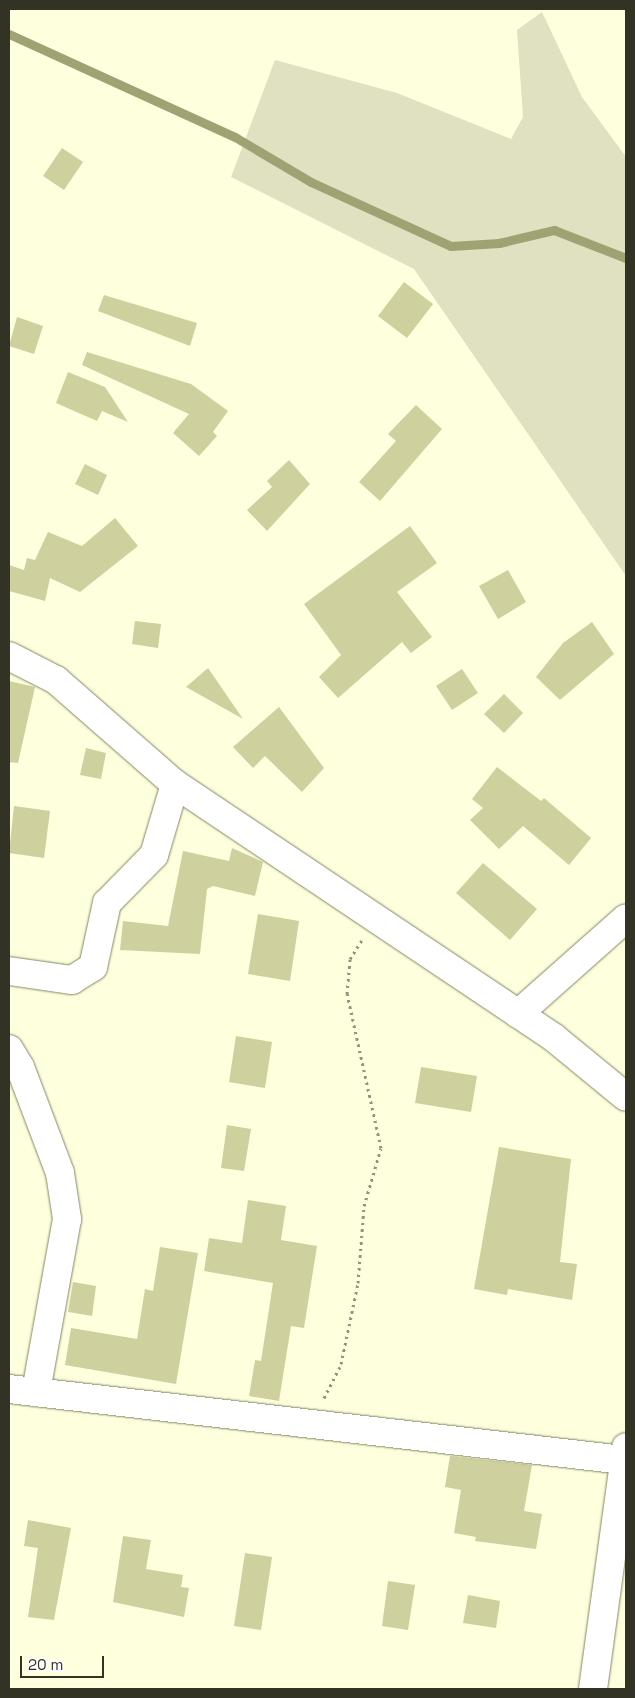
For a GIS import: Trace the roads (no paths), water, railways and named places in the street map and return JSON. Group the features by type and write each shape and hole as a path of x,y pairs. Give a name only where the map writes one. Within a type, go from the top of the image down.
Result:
{"street":[{"path":"9,656 56,680 175,784 518,1014 626,1097"},
{"path":"9,971 72,980 93,967 107,903 154,855 175,784"},
{"path":"518,1014 626,918"},
{"path":"9,1049 20,1068 60,1173 67,1219 36,1392"},
{"path":"9,1389 312,1424 625,1454 593,1689"}],"waterway":[{"path":"9,34 235,137 311,182 451,246 499,243 554,230 626,258"}]}
